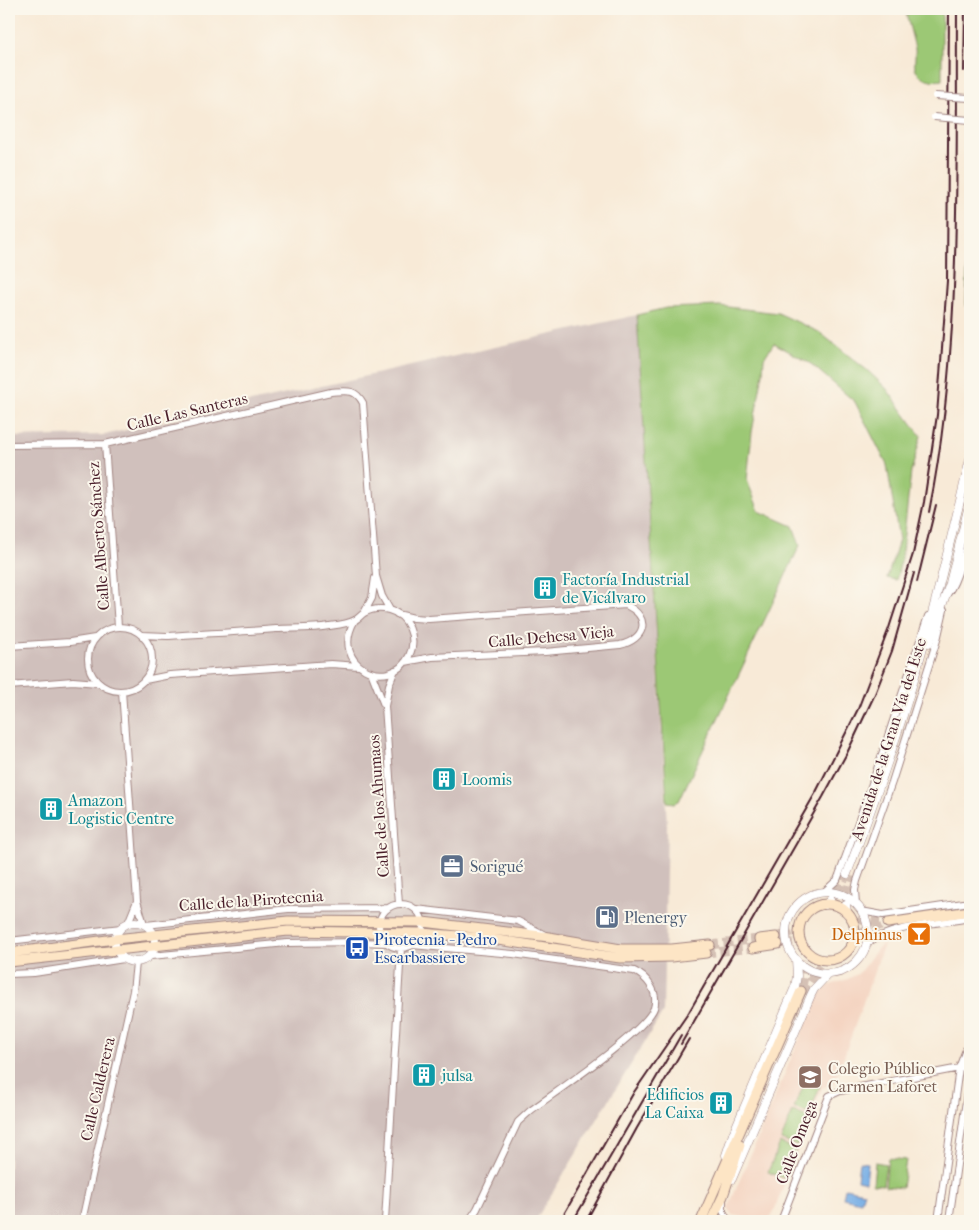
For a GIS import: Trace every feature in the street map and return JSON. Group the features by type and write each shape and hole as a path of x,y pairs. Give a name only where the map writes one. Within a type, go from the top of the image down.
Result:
{"main road":[{"path":"854,940 853,911 828,902 809,912 796,930 800,935 802,949 824,963 844,954 861,933"},
{"path":"888,923 970,911"},
{"name":"Calle de la Pirotecnia","path":"9,953 154,934 288,921 423,922 549,937 621,949 708,949 672,957 620,958 484,938 422,933 288,931 9,962"},
{"path":"753,948 777,940 759,939"},
{"path":"701,1221 802,992 740,1145 723,1196 711,1221"}],"street":[{"path":"935,96 970,98"},
{"path":"934,117 970,120"},
{"name":"Calle Las Santeras","path":"9,445 105,444 330,392 354,392 363,403 376,576"},
{"name":"Calle Alberto Sánchez","path":"105,444 118,626"},
{"name":"Avenida de la Gran Vía del Este","path":"950,583 885,780 849,874 895,740 924,645 970,458"},
{"name":"Avenida de la Gran Vía del Este","path":"853,911 856,881 892,782 937,640 970,501"},
{"path":"964,526 970,534"},
{"path":"948,594 954,585 962,556 968,544 970,544"},
{"path":"376,576 382,596 390,610"},
{"path":"364,613 372,598 376,576"},
{"name":"Avenida de la Gran Vía del Este","path":"824,892 837,880 858,826 941,580"},
{"name":"Calle Dehesa Vieja","path":"398,614 414,618 429,618 626,605 640,615 643,624 638,636 630,642 620,645 546,652 432,657 405,662"},
{"path":"144,680 170,675 331,664 359,666 379,674 396,670 410,656 413,640 408,625 398,614 390,610 372,610 355,620 350,629 348,639 353,659 359,666"},
{"path":"142,636 328,626 355,620"},
{"path":"118,626 135,630 142,636 152,652 150,672 144,680 130,690 122,691 105,688 98,683 88,666 87,656 95,638 101,632 118,626"},
{"path":"9,646 70,642 95,638"},
{"name":"Calle de los Ahumaos","path":"384,706 389,685 396,670"},
{"name":"Calle de los Ahumaos","path":"371,672 384,706 399,904"},
{"path":"9,686 73,681 98,683"},
{"path":"9,974 124,959 136,963 145,961 151,956 156,946 154,934 145,924 137,901 122,691"},
{"path":"824,892 839,894 853,911 867,927 866,944 862,954 851,965 842,970 829,973 812,970 802,965 796,959 790,950 786,929 790,915 796,906 806,898 824,892"},
{"path":"124,959 116,950 115,939 121,928 128,923 137,901"},
{"path":"853,911 883,915 970,902"},
{"name":"Calle de la Pirotecnia","path":"128,923 137,922 145,924 288,909 388,908 399,904 408,905 416,909 518,921 549,937"},
{"path":"388,908 380,921 380,933 388,943"},
{"path":"412,945 422,933 423,922 416,909"},
{"path":"866,944 890,932 970,918"},
{"path":"9,941 121,928"},
{"path":"151,956 287,943 362,942 388,943 401,948 412,945 513,954 619,968 643,974 652,988 655,998 654,1008 648,1018 621,1043 518,1122 470,1221"},
{"path":"385,1221 401,948"},
{"path":"719,1177 733,1134 795,987 797,976 796,959"},
{"name":"Calle Calderera","path":"82,1221 133,991 136,963"},
{"path":"728,1221 723,1211 723,1196 731,1182 811,995 829,973"},
{"path":"938,1221 959,1068 970,1039"},
{"name":"Calle Omega","path":"781,1221 829,1096 840,1091 970,1066"},
{"path":"949,1221 970,1072"}],"shaded area":[{"path":"637,315 667,825 663,1012 535,1221 9,1221 9,437 104,435"},
{"name":"Colegio Público Carmen Laforet","path":"884,944 834,1084 822,1088 772,1216 767,1220 759,1220 732,1215 728,1208 817,997 830,985 859,973 878,948"}],"green space":[{"path":"905,9 942,9 942,80 926,79 917,72 915,68 915,48"},
{"path":"970,161 970,306 966,306"},
{"path":"720,306 778,313 819,332 868,371 886,388 921,436 911,472 901,561 896,580 887,578 899,540 887,465 855,402 811,364 774,343 764,358 752,432 747,480 759,511 793,526 800,545 679,801 674,803 667,802 637,315 666,308"},
{"path":"806,1080 820,1086 809,1114 794,1108"},
{"path":"793,1111 809,1118 797,1146 781,1140"},
{"path":"780,1143 796,1150 784,1178 768,1172"},
{"path":"888,1158 906,1160 902,1188 885,1186"},
{"path":"875,1162 886,1164 883,1185 873,1184"}],"water":[{"path":"859,1162 868,1163 866,1182 857,1180"},
{"path":"845,1188 864,1192 861,1202 843,1198"}],"tunnel":[{"path":"830,900 843,883 847,874"},
{"path":"846,905 847,890 851,876"},
{"path":"858,918 888,923"},
{"path":"861,933 881,925"},
{"path":"776,937 792,932"},
{"path":"710,945 759,939"},
{"path":"778,944 793,942"},
{"path":"706,953 753,948"},
{"path":"802,987 807,960"},
{"path":"803,993 820,966"}],"railway":[{"path":"560,1221 634,1092 689,1012 816,792 858,709 889,628 913,554 924,502 937,415 947,281 949,9"},
{"path":"929,512 940,450 952,325 955,262 957,9"},
{"path":"964,71 965,9"},
{"path":"917,582 936,505"},
{"path":"681,1044 847,753 875,694 892,651 914,573"},
{"path":"573,1221 681,1035"},
{"path":"586,1221 689,1039"}],"place":[{"name":"Factoría Industrial de Vicálvaro","path":"545,588"},
{"name":"Loomis","path":"444,779"},
{"name":"Amazon Logistic Centre","path":"51,809"},
{"name":"Sorigué","path":"452,866"},
{"name":"Plenergy","path":"607,917"},
{"name":"Delphinus","path":"919,934"},
{"name":"Pirotecnia - Pedro Escarbassiere","path":"357,948"},
{"name":"julsa","path":"424,1075"},
{"name":"Colegio Público Carmen Laforet","path":"810,1077"},
{"name":"Edificios La Caixa","path":"721,1103"}]}
